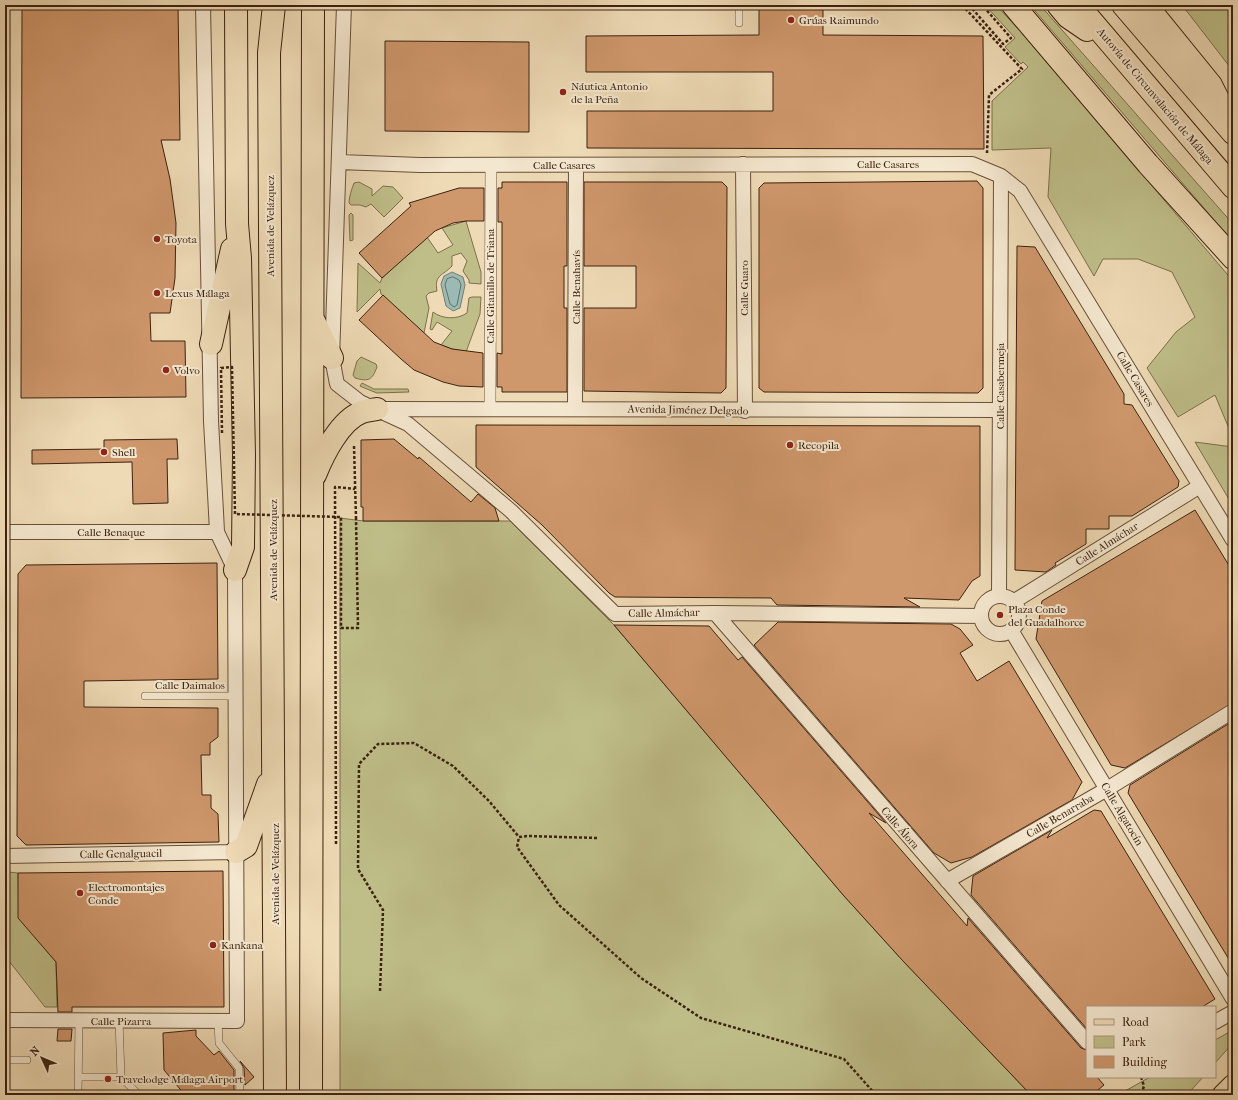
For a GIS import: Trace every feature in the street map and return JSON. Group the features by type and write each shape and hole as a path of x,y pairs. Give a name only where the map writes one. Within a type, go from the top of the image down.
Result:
{"main road":[{"path":"235,570 243,547 244,455 240,258 237,224 236,5"},
{"path":"258,5 268,53"},
{"name":"Avenida de Velázquez","path":"274,5 268,53 274,764 275,1095"},
{"path":"311,1095 313,5"},
{"path":"1013,5 1148,164 1233,258"},
{"path":"1058,5 1068,17 1118,52"},
{"name":"Autovía de Circunvalación de Málaga","path":"1078,5 1233,187"},
{"path":"1123,5 1233,133"},
{"path":"1146,5 1211,85 1233,130"},
{"path":"211,344 237,224"},
{"path":"312,316 332,358"},
{"path":"312,482 324,452 342,428 361,412 377,409"},
{"path":"236,852 246,846 274,764"},
{"path":"1224,1095 1233,1086"}],"street":[{"path":"203,5 211,344 211,421 217,532 235,570 236,852"},
{"path":"340,162 344,5"},
{"name":"Calle Casares","path":"340,162 420,165 972,164 1001,176 1020,191 1233,540"},
{"name":"Calle Almáchar","path":"340,162 332,358 337,384 360,402 408,424 511,511 615,614 715,613 981,616"},
{"name":"Calle Gitanillo de Triana","path":"490,408 491,164"},
{"name":"Calle Guaro","path":"743,164 745,411"},
{"name":"Calle Benahavís","path":"575,409 576,165"},
{"name":"Calle Casabermeja","path":"999,596 1001,176"},
{"name":"Avenida Jiménez Delgado","path":"377,409 490,408 745,411 1000,410"},
{"name":"Calle Almáchar","path":"1013,602 1200,486"},
{"name":"Calle Benaque","path":"5,532 217,532"},
{"path":"999,596 1013,602 1019,613 1015,625 1011,630 1000,634 989,630 982,621 981,616 984,604 988,600 999,596"},
{"name":"Calle Álora","path":"715,613 1086,1041"},
{"name":"Calle Algatocín","path":"1011,630 1233,999"},
{"name":"Calle Benarraba","path":"947,881 1107,789 1233,711"},
{"name":"Calle Genalguacil","path":"5,856 236,852"},
{"name":"Calle Pizarra","path":"5,1020 237,1021 236,852"},
{"path":"1216,1021 1233,1012"}],"lane":[{"path":"739,5 739,23"},
{"name":"Calle Daimalos","path":"145,696 236,696"},
{"path":"78,1095 79,1021"},
{"path":"119,1021 121,1077 138,1095"},
{"path":"218,1021 219,1043 239,1068 240,1095"},
{"path":"5,1060 27,1060"},
{"path":"78,1078 121,1077"}],"path":[{"path":"962,5 1022,69 989,95 986,170"},
{"path":"969,5 1003,44 1010,38 982,5"},
{"path":"222,433 221,368 232,367 235,514 341,517 341,628 358,628 354,442"},
{"path":"336,844 335,487 355,489"},
{"path":"380,991 383,910 358,869 359,764 378,744 414,743 453,766 489,801 519,837"},
{"path":"519,837 597,838"},
{"path":"519,837 517,847 559,905 641,978 701,1018 844,1059 876,1095"},
{"path":"1141,1078 1144,1086 1141,1095"}],"green space":[{"path":"985,5 996,5 1021,32 1233,281 1233,438 1215,395 1178,417 1147,368 1176,332 1195,317 1172,272 1138,259 1103,259 1094,276 1048,197 1051,148 992,150 992,101 1028,67 1023,62 1021,64 1005,47 1015,38"},
{"path":"1030,5 1040,5 1233,224 1233,242"},
{"path":"1182,5 1233,5 1233,71"},
{"path":"359,182 372,189 372,196 383,186 393,187 403,198 384,217 371,204 366,207 351,205 349,201 352,187 354,183"},
{"path":"351,213 353,215 353,240 350,241 349,215"},
{"path":"466,221 481,272 481,284 469,283 469,280 463,271 467,261 461,253 452,256 452,266 438,278 436,285 437,291 429,293 426,296 429,308 424,333 381,294 380,289 357,312 358,263 380,283 382,278 427,237 438,253 453,245 442,228"},
{"path":"481,297 480,314 466,352 441,345 452,331 437,322 432,330 430,329 433,312 450,318 459,317 467,313 469,298"},
{"path":"361,357 376,364 377,367 372,377 367,380 355,378 353,375 357,361"},
{"path":"362,383 374,389 408,389 409,392 377,393 360,386"},
{"path":"1195,442 1233,447 1233,506"},
{"path":"340,518 363,521 510,521 614,625 844,896 903,961 1031,1095 340,1095"},
{"path":"8,872 18,873 19,918 56,962 57,1007 45,1007 9,961"},
{"path":"1233,1030 1233,1043 1216,1062 1216,1039"},
{"path":"1148,1078 1202,1078 1187,1095 1118,1095"}],"water":[{"path":"452,272 463,277 465,285 460,308 453,311 446,306 441,284 444,276"}],"building":[{"path":"22,5 178,5 180,140 161,140 170,179 176,223 175,278 170,313 150,313 151,341 185,341 186,397 21,398"},
{"path":"759,5 823,5 823,35 983,36 984,149 587,148 587,111 773,111 773,72 586,72 586,36 759,35"},
{"path":"385,41 529,42 529,132 385,131"},
{"path":"977,181 983,188 983,388 978,393 764,392 759,388 759,188 764,183"},
{"path":"502,182 567,182 567,266 564,266 564,308 567,308 567,392 502,392 502,387 497,387 497,353 502,354 502,222 498,222 498,188 502,188"},
{"path":"584,182 722,182 727,187 726,388 721,393 584,391 584,308 636,308 636,266 584,266"},
{"path":"459,188 484,188 484,221 453,223 435,231 382,278 359,253 411,206 409,203"},
{"path":"1017,246 1035,247 1124,394 1124,404 1132,405 1179,481 1178,487 1132,516 1109,516 1109,529 1086,529 1086,544 1055,563 1056,565 1046,572 1015,570"},
{"path":"383,295 434,342 452,349 483,353 483,387 459,386 443,382 414,370 401,359 359,320"},
{"path":"476,425 980,426 980,576 972,581 959,600 904,598 920,607 777,605 771,598 615,597 609,593 542,525 476,467"},
{"path":"177,439 178,459 167,459 168,503 133,504 132,462 32,464 32,450 104,449 104,440"},
{"path":"394,439 418,459 419,457 471,502 478,494 495,508 499,521 363,521 363,507 361,507 361,440"},
{"path":"1195,510 1233,572 1233,703 1125,768 1111,765 1036,639 1042,601"},
{"path":"217,563 218,679 84,681 84,707 218,708 218,737 210,743 210,755 201,755 202,795 211,795 211,808 218,814 219,842 26,845 17,836 18,574 26,565"},
{"path":"778,622 951,624 960,629 973,645 960,653 977,681 1009,661 1082,782 1072,800 972,857 951,863 934,853 754,645"},
{"path":"614,625 709,626 738,660 742,657 886,823 869,813 967,926 968,918 1081,1048 1086,1050 1086,1078 1098,1078 1104,1085 1092,1095 1031,1095 903,961 844,896"},
{"path":"1233,721 1233,966 1128,793 1130,785"},
{"path":"1094,810 1101,811 1215,999 1204,1006 1086,1006 1086,1028 971,895 973,876 1052,830 1047,838"},
{"path":"223,871 224,1007 72,1007 72,1012 58,1012 56,962 18,918 18,873"},
{"path":"58,1029 72,1029 71,1041 57,1041"},
{"path":"196,1030 196,1036 214,1055 219,1051 234,1070 234,1095 185,1095 164,1070 163,1033"},
{"path":"240,1061 254,1077 245,1085 244,1068"}],"place":[{"name":"Grúas Raimundo","path":"791,20"},
{"name":"Náutica Antonio de la Peña","path":"563,92"},
{"name":"Toyota","path":"157,239"},
{"name":"Lexus Málaga","path":"157,293"},
{"name":"Volvo","path":"166,370"},
{"name":"Recopila","path":"790,445"},
{"name":"Shell","path":"104,452"},
{"name":"Plaza Conde del Guadalhorce","path":"1000,615"},
{"name":"Electromontajes Conde","path":"80,893"},
{"name":"Kankana","path":"213,945"},
{"name":"Travelodge Málaga Airport","path":"108,1079"}]}
